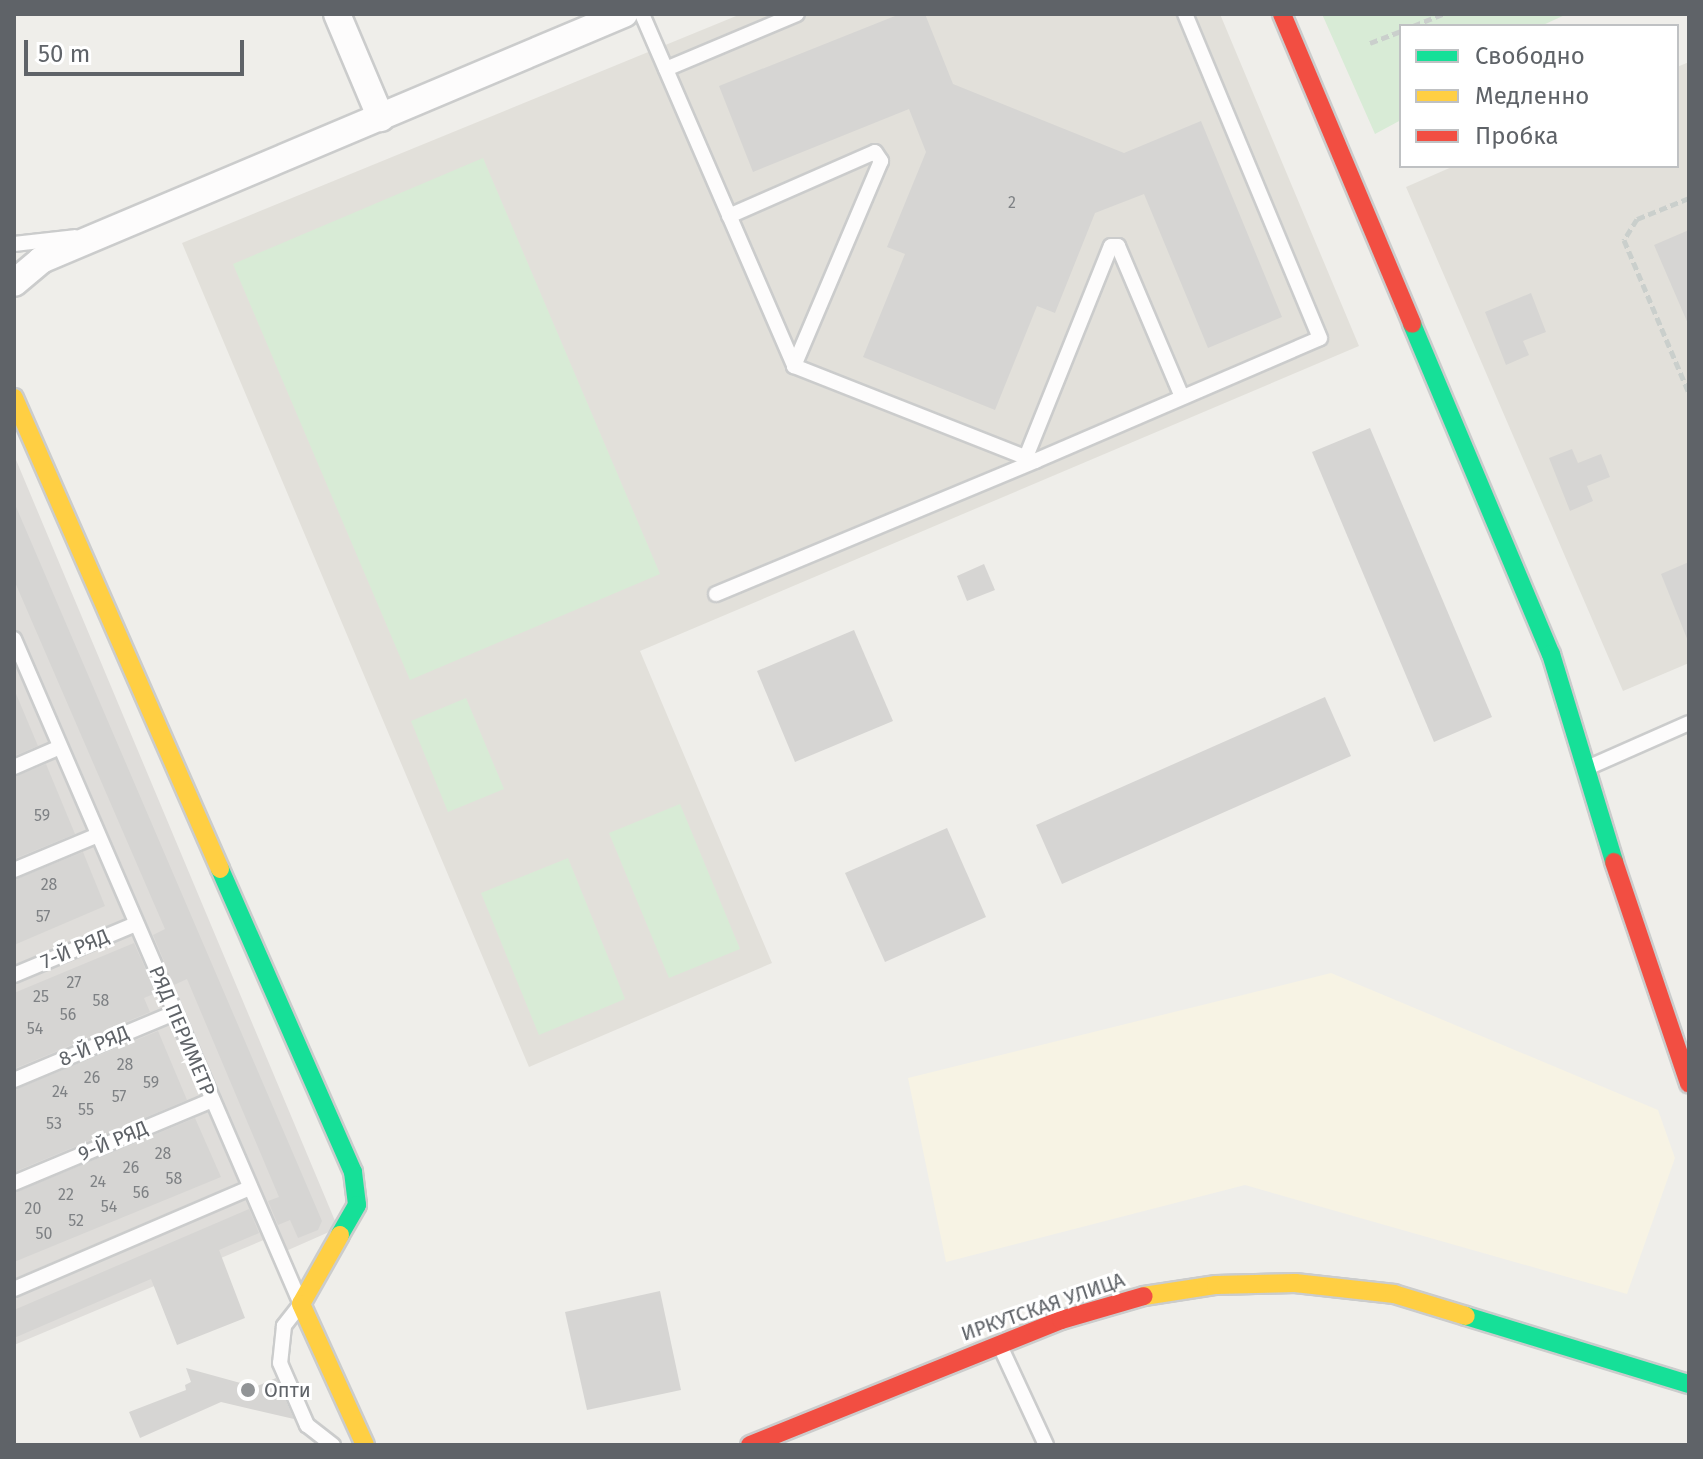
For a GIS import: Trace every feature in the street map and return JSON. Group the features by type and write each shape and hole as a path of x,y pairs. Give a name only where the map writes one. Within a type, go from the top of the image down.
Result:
{"street":[{"path":"337,14 381,118"},
{"path":"14,283 41,260 624,14"},
{"path":"1282,14 1551,654 1585,768 1689,1084"},
{"path":"14,398 353,1172 357,1205 301,1304 365,1445"},
{"name":"ИРКУТСКАЯ УЛИЦА","path":"750,1445 999,1344 1133,1298 1216,1285 1295,1283 1408,1298 1689,1384"}],"lane":[{"path":"642,14 794,366 1030,459"},
{"path":"666,69 797,14"},
{"path":"716,594 1320,338 1185,14"},
{"path":"729,216 875,152 881,161 794,366"},
{"path":"14,244 100,235"},
{"path":"1030,459 1111,246 1118,246 1182,397"},
{"name":"РЯД ПЕРИМЕТР","path":"14,639 18,661 60,747 301,1304"},
{"path":"1585,768 1689,723"},
{"path":"14,767 60,747"},
{"path":"14,870 98,835"},
{"name":"7-Й РЯД","path":"14,975 136,924"},
{"name":"8-Й РЯД","path":"14,1080 174,1013"},
{"name":"9-Й РЯД","path":"14,1183 212,1100"},
{"path":"14,1289 250,1188"},
{"path":"301,1304 284,1326 280,1363 307,1425 333,1445"},
{"path":"999,1344 1046,1445"}],"path":[{"path":"1418,24 1443,14"},
{"path":"1370,43 1399,32"},
{"path":"1689,198 1637,219 1624,240 1689,393"}],"shaded area":[{"path":"741,14 1220,14 1359,346 640,651 772,963 529,1067 182,243"},
{"path":"1689,62 1689,663 1623,691 1406,187 1449,168 1679,168 1679,66"},
{"path":"14,455 338,1228 286,1251 278,1234 14,1345"},
{"path":"1331,973 1658,1110 1675,1158 1627,1294 1245,1185 946,1262 908,1078"}],"green space":[{"path":"1322,14 1567,14 1545,24 1399,24 1399,121 1375,134"},
{"path":"483,158 660,574 410,680 233,264"},
{"path":"466,698 504,789 448,812 411,721"},
{"path":"680,804 740,949 669,978 609,833"},
{"path":"568,858 625,999 539,1035 481,893"}],"building":[{"path":"900,14 925,14 953,84 1124,153 1201,121 1282,317 1208,348 1144,194 1095,213 1055,313 1037,306 995,410 863,357 905,254 887,247 926,152 909,109 753,172 719,86"},
{"path":"1689,230 1689,326 1654,245"},
{"path":"1531,293 1546,332 1523,341 1529,355 1506,365 1485,312"},
{"path":"1370,428 1492,717 1434,742 1312,452"},
{"path":"1572,449 1578,463 1601,454 1610,477 1587,486 1593,501 1570,511 1549,458"},
{"path":"14,502 322,1221 318,1230 298,1238 290,1220 278,1225 268,1201 279,1197 187,979 174,985 153,935 165,929 14,580"},
{"path":"1689,562 1689,641 1688,641 1661,574"},
{"path":"984,564 995,590 967,601 957,576"},
{"path":"854,630 893,721 795,762 757,671"},
{"path":"14,689 38,746 14,756"},
{"path":"1325,697 1351,756 1062,884 1036,825"},
{"path":"46,764 75,834 14,859 14,777"},
{"path":"947,828 986,917 885,962 845,873"},
{"path":"83,852 105,906 14,945 14,880"},
{"path":"134,943 156,993 144,998 150,1012 14,1069 14,993"},
{"path":"158,1031 187,1100 14,1172 14,1090"},
{"path":"195,1118 221,1177 14,1262 14,1193"},
{"path":"249,1209 259,1233 219,1250 245,1318 177,1345 151,1279 14,1338 14,1310"},
{"path":"660,1291 681,1390 587,1410 565,1312"},
{"path":"186,1368 255,1387 276,1378 294,1419 221,1402 140,1438 129,1412 186,1390 185,1385 191,1382"}],"traffic: fast":[{"path":"1412,324 1551,654 1614,862"},
{"path":"220,869 353,1172 357,1205 340,1235"},
{"path":"1466,1316 1689,1384"}],"traffic: slow":[{"path":"14,398 220,869"},
{"path":"340,1235 301,1304 365,1445"},
{"path":"1144,1296 1216,1285 1295,1283 1394,1294 1466,1316"}],"traffic: jam":[{"path":"1282,14 1412,324"},
{"path":"1614,862 1689,1084"},
{"path":"750,1445 1061,1320 1144,1296"}],"place":[{"name":"Опти","path":"248,1390"}]}
